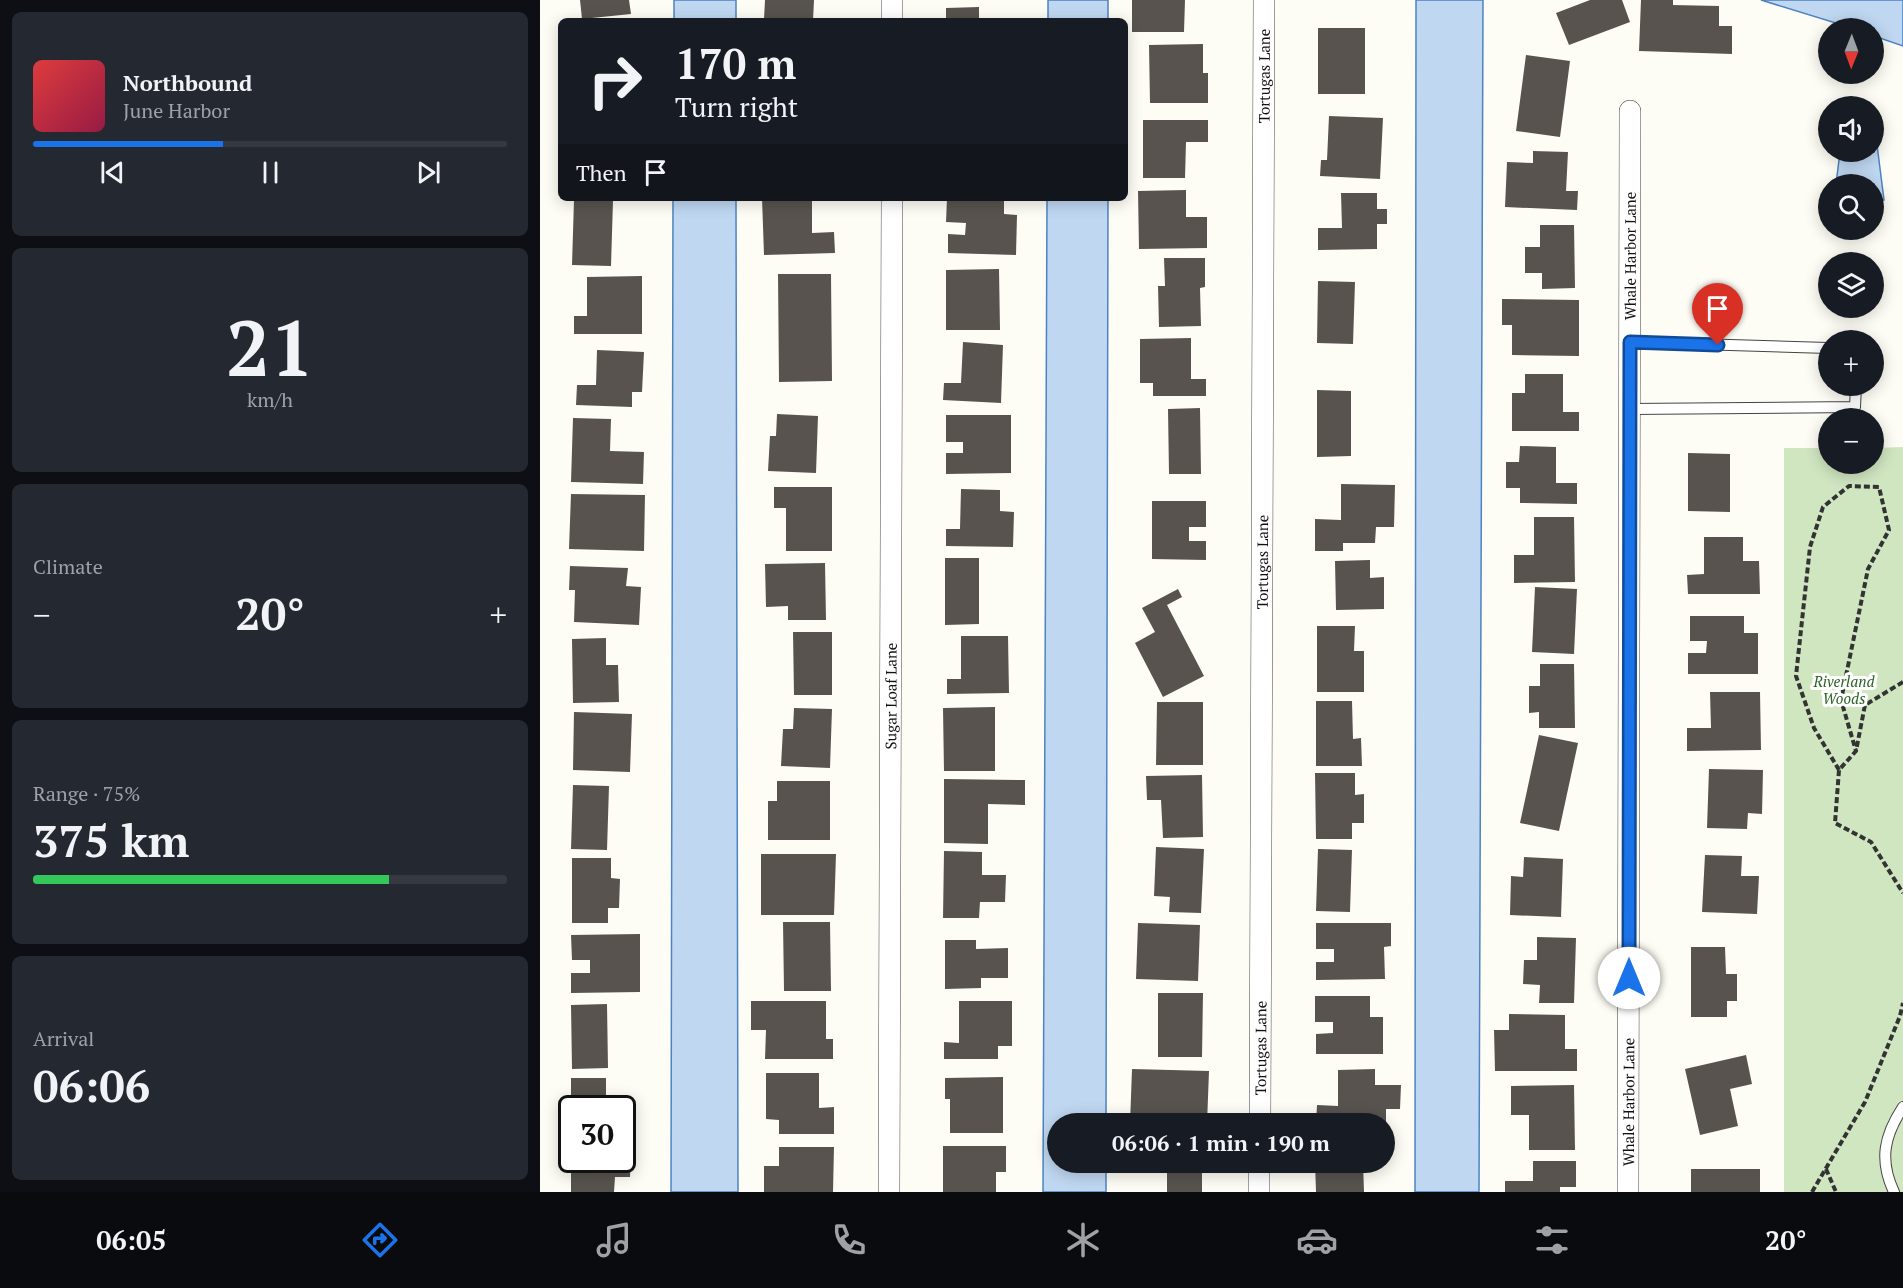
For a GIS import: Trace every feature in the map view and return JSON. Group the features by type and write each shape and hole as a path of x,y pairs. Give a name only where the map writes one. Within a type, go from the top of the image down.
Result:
{"street":[{"path":"892,0 892,18"},
{"name":"Tortugas Lane","path":"1260,1113 1264,0"},
{"name":"Whale Harbor Lane","path":"1628,1192 1630,111"},
{"name":"Sugar Loaf Lane","path":"889,1192 892,201"},
{"path":"1259,1173 1259,1192"}],"lane":[{"path":"1630,342 1818,348"},
{"path":"1629,409 1855,407 1856,396"},
{"path":"1894,1192 1884,1162 1886,1141 1893,1122 1903,1107"}],"path":[{"path":"1856,752 1840,700 1868,570 1889,530 1879,487 1849,486 1823,507 1810,547 1796,676 1814,728 1839,770 1835,823 1871,842 1903,893"},
{"path":"1839,770 1856,752 1864,705 1903,681"},
{"path":"1812,1192 1865,1102 1900,1016 1903,1003"},
{"path":"1825,1168 1836,1192"}],"green space":[{"name":"Riverland Woods","path":"1903,447 1903,1192 1784,1192 1784,448 1818,448 1818,474 1884,474 1884,448"}],"water":[{"path":"674,0 736,0 736,18 674,18"},
{"path":"1048,0 1108,0 1108,18 1048,18"},
{"path":"1416,0 1483,0 1479,1192 1415,1192"},
{"path":"1761,0 1903,0 1903,46 1884,39 1884,18 1820,18"},
{"path":"1839,162 1879,162 1881,174 1837,174"},
{"path":"673,201 736,201 738,1192 671,1192"},
{"path":"1047,201 1108,201 1106,1113 1047,1113 1047,1173 1106,1173 1106,1192 1043,1192"}],"building":[{"path":"580,0 629,0 631,14 582,18"},
{"path":"765,0 814,0 813,18 764,18"},
{"path":"1132,0 1185,0 1184,32 1132,32"},
{"path":"1590,0 1622,0 1630,22 1569,45 1556,13"},
{"path":"1641,0 1673,0 1673,5 1719,6 1719,26 1732,26 1732,54 1639,51"},
{"path":"979,7 979,18 946,18 946,8"},
{"path":"1318,28 1365,28 1365,94 1318,94"},
{"path":"1203,44 1203,73 1208,73 1208,103 1150,103 1149,45"},
{"path":"1526,55 1570,61 1560,137 1516,131"},
{"path":"1329,116 1383,118 1380,179 1320,176 1321,160 1327,160"},
{"path":"1143,120 1208,120 1208,142 1186,142 1185,178 1143,178"},
{"path":"1533,151 1568,152 1566,191 1578,191 1577,210 1505,207 1507,162 1533,163"},
{"path":"1186,190 1186,217 1207,217 1207,248 1139,249 1138,191"},
{"path":"1341,193 1377,193 1377,209 1387,209 1387,224 1377,224 1377,249 1318,250 1318,228 1342,228"},
{"path":"574,201 613,201 611,266 572,265"},
{"path":"762,201 812,201 812,233 834,232 835,253 764,255"},
{"path":"947,201 1004,201 1004,214 1017,215 1016,255 948,253 948,234 965,235 966,223 946,222"},
{"path":"1540,225 1574,225 1575,288 1542,289 1542,273 1525,273 1525,247 1540,247"},
{"path":"1164,258 1205,258 1205,287 1200,288 1201,326 1159,327 1158,286 1165,286"},
{"path":"999,269 1000,330 946,330 946,270"},
{"path":"778,274 831,274 832,381 779,382"},
{"path":"642,276 642,334 574,334 574,316 587,316 587,277"},
{"path":"1318,281 1355,282 1353,344 1317,343"},
{"path":"1502,299 1579,300 1579,356 1512,355 1512,325 1502,325"},
{"path":"1191,338 1191,379 1206,379 1206,396 1153,396 1153,383 1140,383 1140,339"},
{"path":"963,342 1003,345 1001,403 943,400 944,383 961,383"},
{"path":"597,350 644,352 642,392 632,392 632,407 576,405 577,385 596,385"},
{"path":"1525,374 1563,374 1563,412 1579,412 1579,431 1512,431 1512,393 1525,393"},
{"path":"1317,390 1351,391 1351,456 1317,457"},
{"path":"1200,408 1201,474 1169,474 1168,409"},
{"path":"777,414 818,416 816,473 768,471 770,436 776,436"},
{"path":"946,415 1011,415 1011,473 946,474 946,453 963,453 963,442 946,442"},
{"path":"573,418 611,419 610,451 644,452 643,484 571,482"},
{"path":"1520,446 1556,447 1556,483 1577,483 1577,504 1520,503 1520,488 1506,488 1506,462 1519,462"},
{"path":"1688,453 1730,454 1730,512 1688,511"},
{"path":"1341,484 1395,485 1394,527 1376,527 1375,543 1343,543 1343,551 1315,551 1315,519 1341,520"},
{"path":"774,487 832,487 832,551 786,551 786,508 774,508"},
{"path":"961,489 1000,490 1000,511 1014,512 1013,547 946,546 946,529 960,529"},
{"path":"571,494 645,495 644,551 569,549"},
{"path":"1152,501 1206,501 1206,527 1189,527 1189,541 1206,541 1206,560 1152,559"},
{"path":"1534,517 1574,517 1575,582 1514,583 1514,555 1534,555"},
{"path":"1704,537 1743,537 1743,561 1759,561 1760,594 1688,594 1687,575 1704,574"},
{"path":"945,558 979,558 979,624 945,625"},
{"path":"1370,560 1370,578 1384,577 1384,609 1336,610 1335,561"},
{"path":"825,563 826,620 788,620 788,606 766,607 765,564"},
{"path":"570,566 628,568 626,586 641,587 639,625 574,622 575,590 569,590"},
{"path":"1535,587 1577,589 1574,654 1532,652"},
{"path":"1178,589 1182,597 1167,605 1204,676 1163,697 1135,643 1155,632 1142,608"},
{"path":"1690,616 1744,616 1744,633 1758,633 1758,674 1688,674 1688,653 1706,653 1707,641 1690,641"},
{"path":"1317,626 1355,626 1354,651 1364,651 1364,692 1317,692"},
{"path":"793,632 832,632 832,695 794,695"},
{"path":"961,636 1008,636 1009,693 947,694 947,679 961,679"},
{"path":"606,638 606,665 618,665 619,702 573,703 572,639"},
{"path":"1540,664 1574,664 1575,728 1539,728 1539,712 1529,713 1529,686 1540,686"},
{"path":"1710,692 1760,692 1761,750 1687,751 1687,728 1711,728"},
{"path":"1316,701 1352,701 1353,739 1361,738 1362,766 1316,766"},
{"path":"1157,702 1203,702 1203,765 1156,765"},
{"path":"995,707 995,771 944,771 943,708"},
{"path":"794,708 832,709 830,768 781,766 783,729 793,729"},
{"path":"574,712 632,714 630,772 573,770"},
{"path":"1539,735 1578,743 1559,831 1520,823"},
{"path":"1709,769 1763,770 1762,814 1748,813 1747,829 1707,828"},
{"path":"1315,773 1355,773 1355,795 1364,794 1364,823 1352,823 1352,839 1316,839"},
{"path":"1202,775 1203,837 1163,838 1161,800 1147,800 1146,776"},
{"path":"944,779 1025,780 1025,805 988,804 988,844 944,843"},
{"path":"777,781 830,781 830,840 768,840 768,801 777,801"},
{"path":"573,785 609,786 607,850 571,849"},
{"path":"1156,847 1204,849 1201,913 1169,912 1170,897 1154,896"},
{"path":"1318,849 1352,850 1350,912 1316,911"},
{"path":"944,851 982,852 982,875 1006,875 1005,902 980,902 979,918 943,918"},
{"path":"761,854 836,854 834,915 761,915"},
{"path":"1705,855 1742,856 1741,876 1759,876 1757,914 1702,912"},
{"path":"1524,857 1563,859 1561,917 1510,915 1511,876 1523,877"},
{"path":"572,858 611,858 611,878 620,879 619,908 608,908 608,923 572,923"},
{"path":"783,922 830,922 831,991 784,991"},
{"path":"1138,923 1200,925 1198,981 1136,979"},
{"path":"1316,923 1391,923 1391,946 1384,947 1385,979 1316,980 1316,962 1334,962 1334,949 1316,949"},
{"path":"640,934 640,992 571,993 571,973 590,973 590,960 572,960 571,935"},
{"path":"1537,937 1576,938 1574,1003 1539,1003 1540,985 1523,984 1524,960 1537,960"},
{"path":"945,940 976,940 976,949 1008,948 1008,978 981,978 981,988 945,989"},
{"path":"1691,947 1725,947 1726,974 1737,974 1737,1001 1727,1001 1727,1017 1691,1017"},
{"path":"1158,993 1203,993 1202,1057 1158,1057"},
{"path":"1315,996 1370,996 1370,1017 1383,1017 1383,1054 1316,1054 1316,1034 1333,1033 1333,1022 1315,1022"},
{"path":"751,1001 826,1001 826,1039 833,1039 833,1059 765,1059 766,1030 751,1030"},
{"path":"959,1001 1012,1001 1012,1046 998,1046 998,1059 944,1059 944,1042 959,1043"},
{"path":"607,1004 608,1068 572,1069 571,1005"},
{"path":"1509,1014 1565,1015 1565,1049 1577,1049 1577,1071 1495,1071 1494,1030 1509,1030"},
{"path":"1746,1055 1752,1084 1730,1089 1738,1126 1700,1135 1685,1069"},
{"path":"1132,1069 1209,1071 1207,1113 1130,1113"},
{"path":"1375,1069 1375,1085 1401,1085 1400,1109 1386,1109 1386,1113 1317,1113 1317,1105 1338,1106 1338,1070"},
{"path":"766,1073 819,1073 819,1108 834,1107 834,1134 779,1134 779,1120 766,1119"},
{"path":"1003,1077 1003,1133 950,1133 950,1099 945,1099 945,1078"},
{"path":"571,1078 606,1078 606,1095 571,1095"},
{"path":"1574,1085 1575,1150 1529,1150 1529,1115 1511,1115 1511,1086"},
{"path":"943,1146 1006,1146 1006,1172 996,1172 996,1192 943,1192"},
{"path":"779,1147 834,1147 833,1192 764,1192 764,1166 779,1166"},
{"path":"1533,1161 1576,1161 1576,1187 1560,1187 1560,1192 1505,1192 1505,1181 1533,1181"},
{"path":"1691,1169 1760,1169 1760,1192 1691,1192"},
{"path":"571,1173 630,1173 630,1177 615,1177 614,1192 571,1192"},
{"path":"1167,1173 1202,1173 1202,1192 1167,1192"},
{"path":"1315,1173 1363,1173 1364,1192 1316,1192"}],"route":[{"path":"1629,978 1630,342 1718,345"}]}
